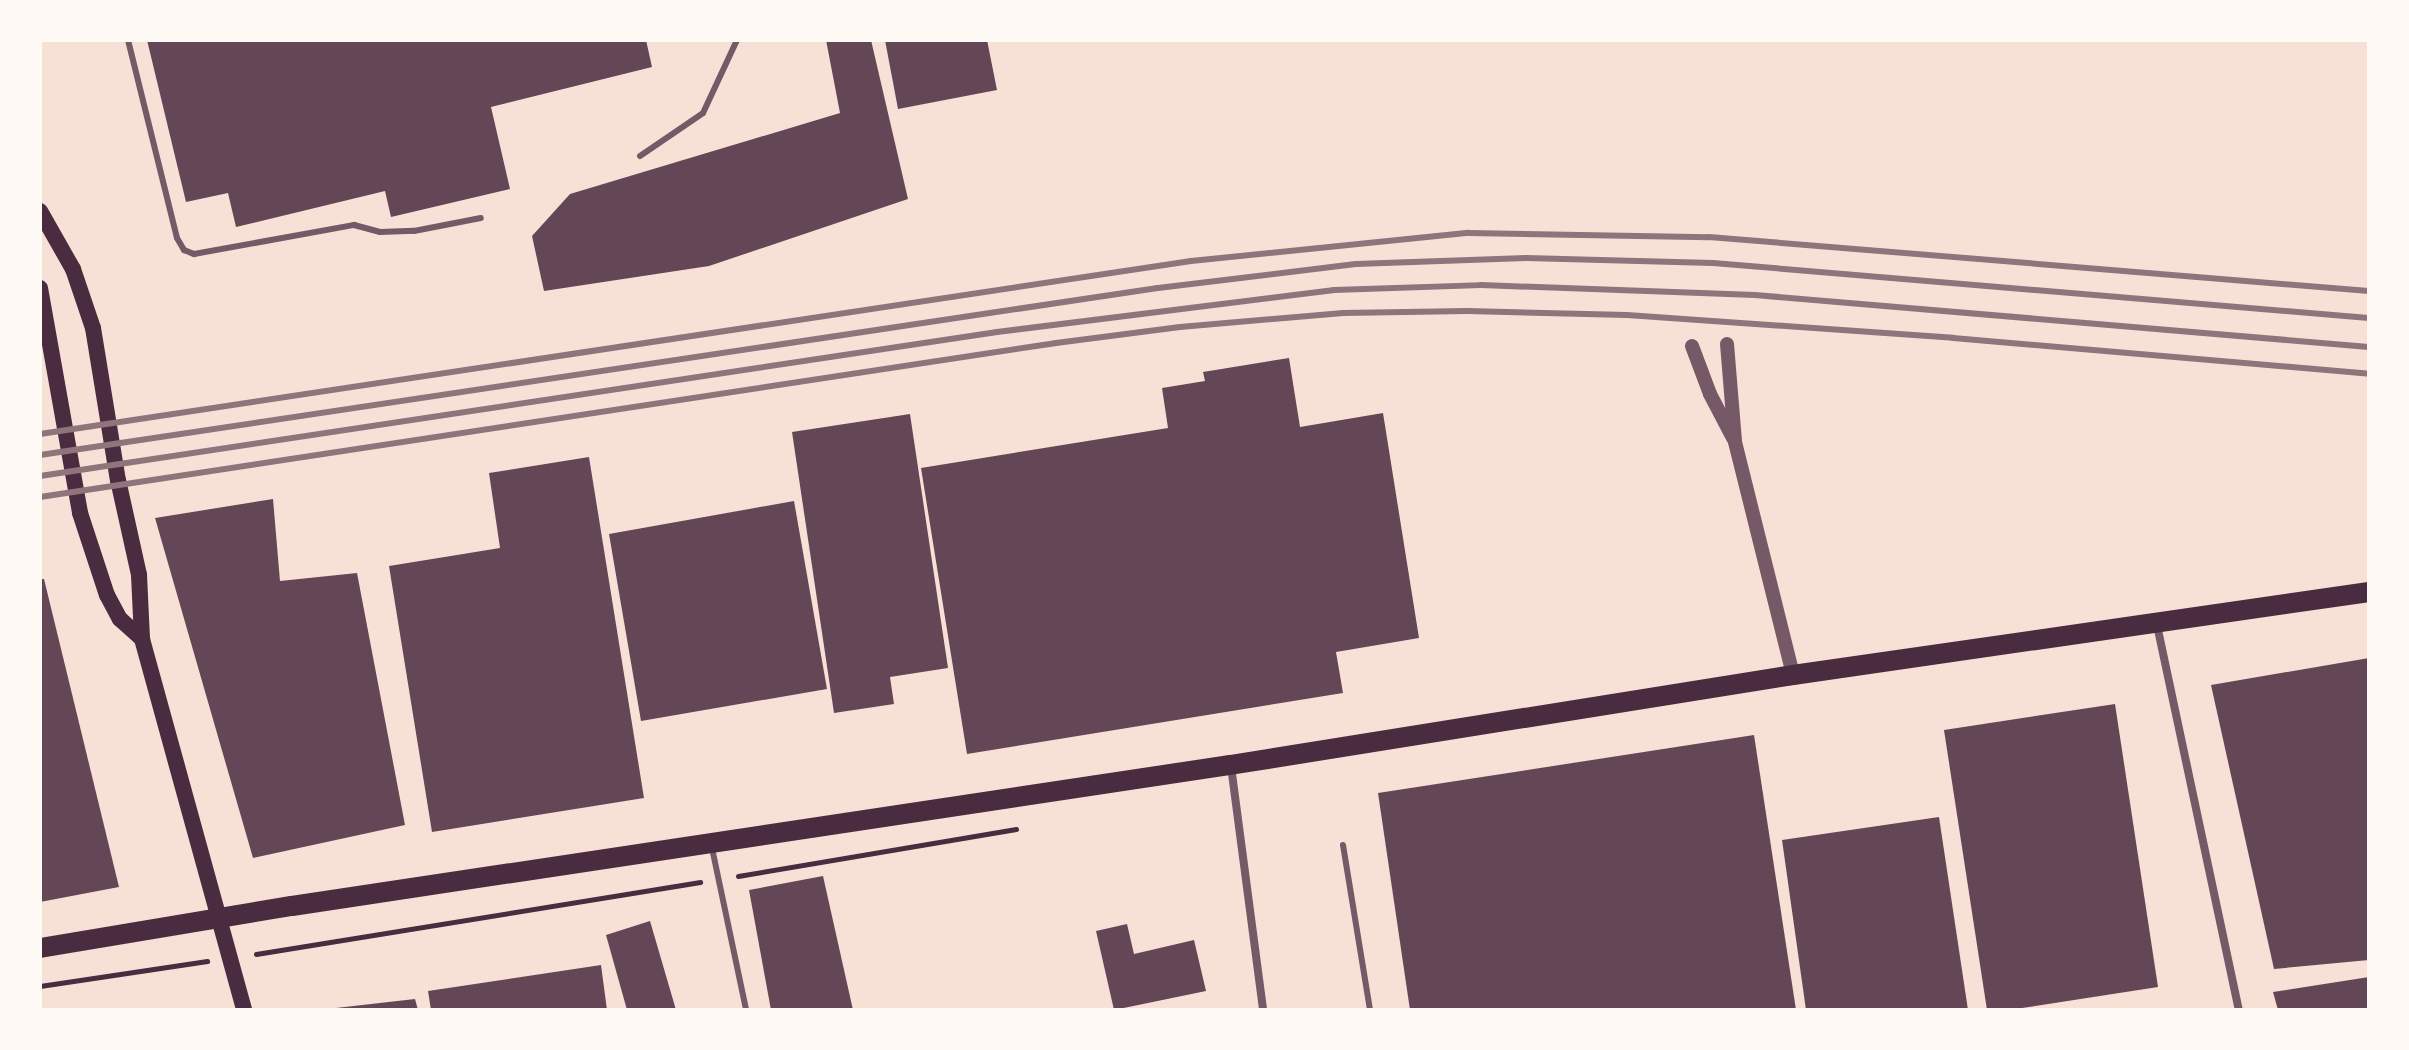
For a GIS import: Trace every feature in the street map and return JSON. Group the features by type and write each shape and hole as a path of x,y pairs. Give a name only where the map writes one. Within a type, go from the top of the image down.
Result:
{"main road":[{"path":"40,211 73,269 93,328 118,480 139,575 142,639 244,1010"},
{"path":"40,288 80,513 107,595 120,619 142,639"},
{"path":"40,948 1793,675 2369,592"}],"street":[{"path":"1727,344 1735,442 1793,675"},
{"path":"1692,346 1710,394 1735,442"},
{"path":"2157,621 2239,1010"},
{"path":"1230,765 1263,1010"}],"lane":[{"path":"128,40 177,238 184,250 194,254 354,225 380,232 414,231 481,218"},
{"path":"640,156 703,113 737,40"},
{"path":"711,844 746,1010"},
{"path":"1343,845 1370,1010"}],"building":[{"path":"147,40 646,40 652,67 491,107 510,189 391,217 385,191 236,227 228,193 186,202"},
{"path":"826,40 871,40 908,199 709,266 544,291 532,236 570,194 840,113"},
{"path":"885,40 987,40 997,90 898,109"},
{"path":"1289,358 1300,427 1383,413 1419,638 1336,652 1343,693 967,754 921,468 1168,428 1162,388 1205,381 1203,372"},
{"path":"910,414 948,668 890,677 894,704 834,713 792,432"},
{"path":"589,457 644,798 432,832 389,566 500,548 489,473"},
{"path":"273,499 280,581 357,573 405,825 253,858 155,518"},
{"path":"794,501 827,689 641,721 609,534"},
{"path":"40,579 44,579 119,887 40,902"},
{"path":"2369,658 2369,960 2274,969 2211,685"},
{"path":"2115,704 2158,987 2009,1010 1987,1010 1944,730"},
{"path":"1754,735 1796,1010 1410,1010 1378,793"},
{"path":"1939,817 1968,1010 1806,1010 1782,840"},
{"path":"823,876 853,1010 771,1010 749,890"},
{"path":"650,921 676,1010 627,1010 606,935"},
{"path":"1127,924 1134,954 1194,940 1206,991 1114,1010 1096,931"},
{"path":"601,965 607,1010 431,1010 428,991"},
{"path":"2369,977 2369,1010 2278,1010 2273,992"},
{"path":"415,999 418,1010 336,1010 336,1008"}],"railway":[{"path":"40,434 1191,261 1469,233 1709,237 2369,291"},
{"path":"40,455 1158,288 1356,264 1526,258 1713,263 2369,318"},
{"path":"40,476 997,332 1334,290 1481,285 1755,295 2369,347"},
{"path":"40,497 1056,343 1180,327 1343,313 1467,311 1627,315 1953,338 2369,374"}]}
